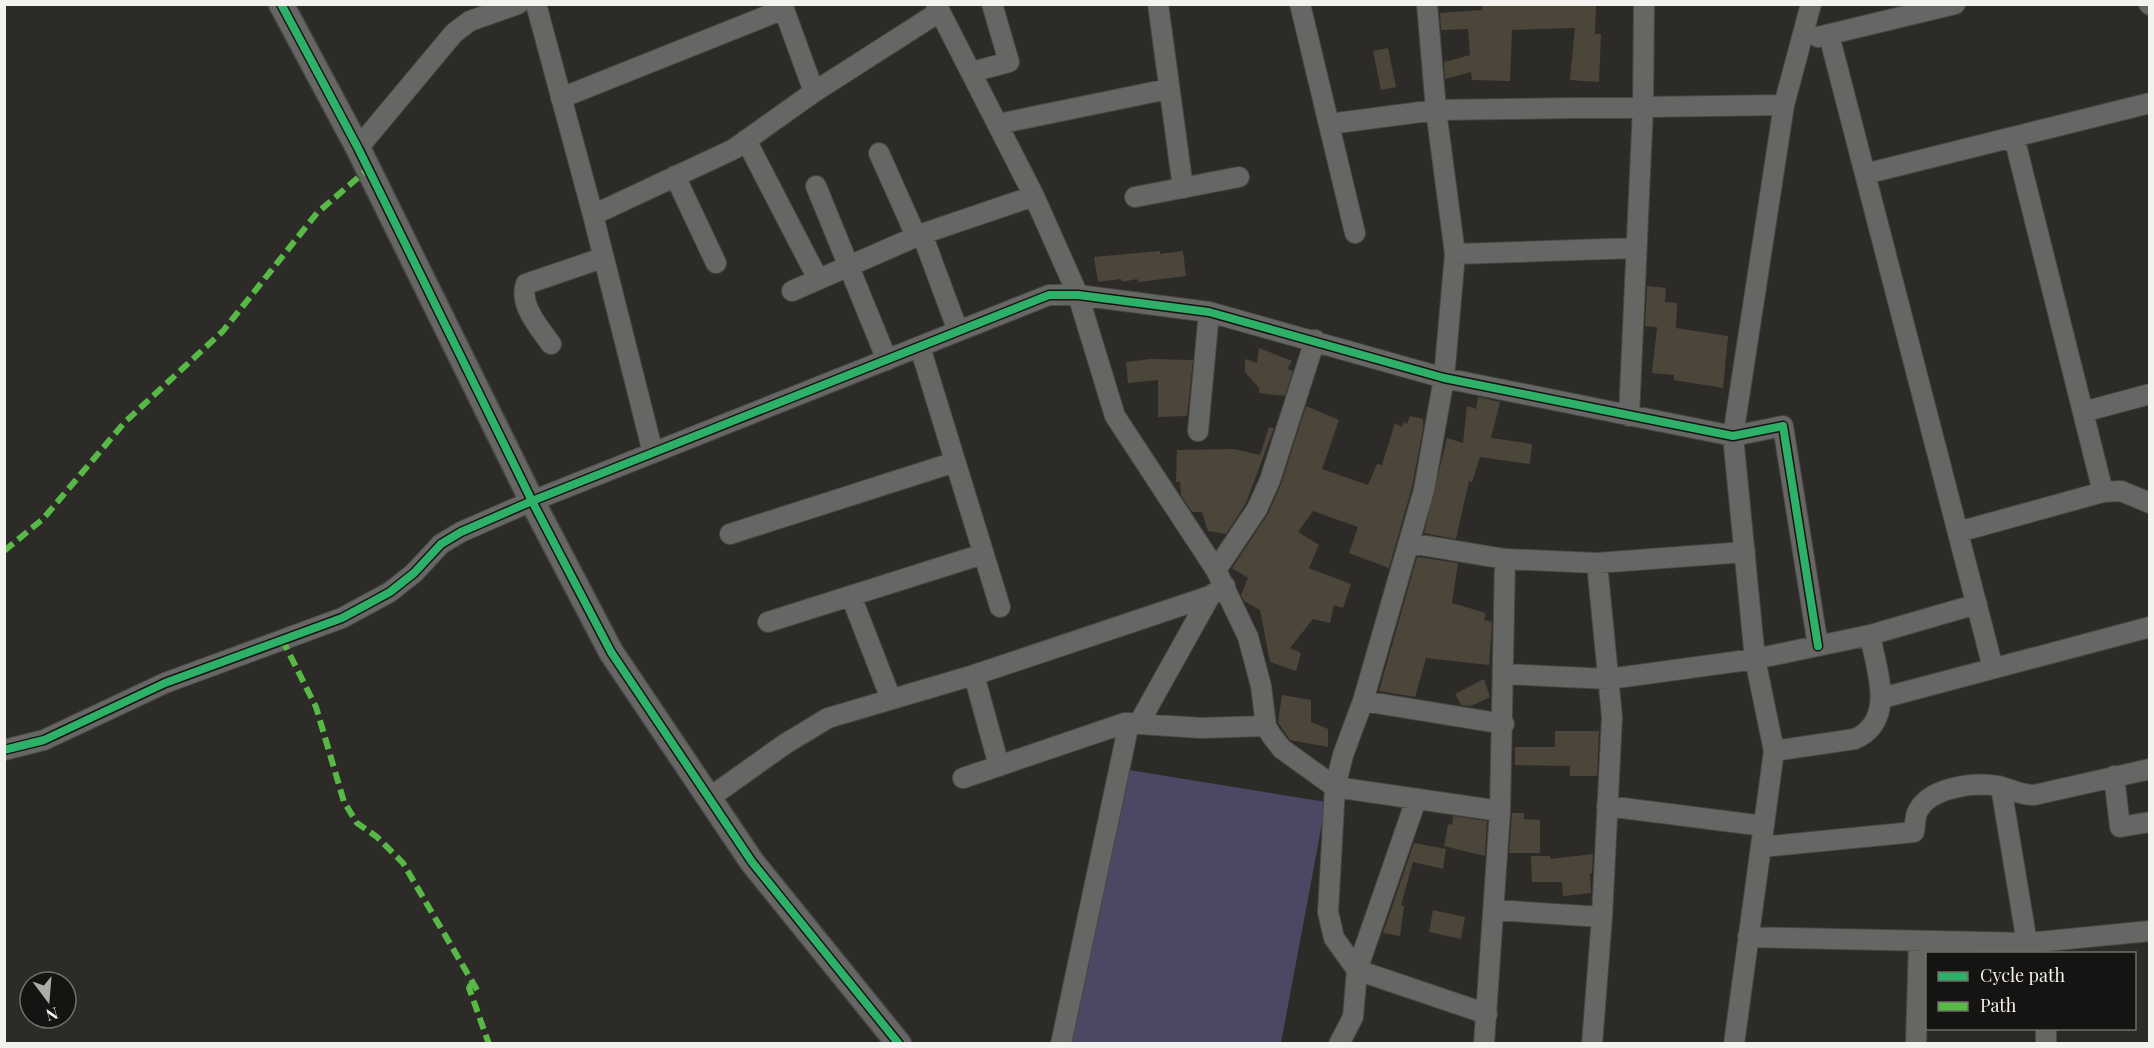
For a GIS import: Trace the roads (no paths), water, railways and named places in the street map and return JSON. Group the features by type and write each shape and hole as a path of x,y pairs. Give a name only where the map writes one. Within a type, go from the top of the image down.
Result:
{"street":[{"path":"281,4 358,148 532,501 611,652 752,862 899,1044"},
{"path":"358,148 454,33 470,21 518,4"},
{"path":"536,4 593,215 653,453"},
{"path":"972,72 1009,62 993,4"},
{"path":"1158,4 1183,188"},
{"path":"1300,4 1355,233"},
{"path":"1427,4 1436,110 1455,254 1444,378 1424,490 1363,701 1343,755 1335,787 1328,912 1334,938 1357,970 1487,1014"},
{"path":"1629,416 1643,107 1644,4"},
{"path":"1734,1044 1774,751 1755,659 1734,436 1784,105 1811,4"},
{"path":"1802,41 1952,5"},
{"path":"561,98 783,7 814,92"},
{"path":"593,215 734,149 938,8 1034,196 1078,295 1115,416 1248,637 1261,687 1266,726 1282,749 1335,787 1500,811"},
{"path":"1829,35 1994,668"},
{"path":"998,124 1168,89"},
{"path":"1865,174 2150,103"},
{"path":"1329,124 1436,110 1784,105"},
{"path":"2014,137 2103,492"},
{"path":"746,140 818,279"},
{"path":"879,153 919,235 958,331"},
{"path":"675,176 716,263"},
{"path":"1135,197 1239,177"},
{"path":"816,186 887,360"},
{"path":"792,291 919,235 1034,196"},
{"path":"1455,254 1636,248"},
{"path":"551,344 532,317 525,294 526,284 602,258"},
{"path":"4,750 44,740 165,683 342,618 390,592 414,573 441,544 460,532 532,501 1049,295 1078,295 1209,312 1444,378 1734,436 1783,426 1818,646"},
{"path":"1197,431 1209,312"},
{"path":"1061,1044 1134,723 1217,584 1257,509 1270,480 1315,340"},
{"path":"920,347 1000,607"},
{"path":"2083,412 2150,394"},
{"path":"730,534 955,462"},
{"path":"1958,532 2103,492 2121,491 2150,503"},
{"path":"1409,543 1505,559 1597,563 1745,552"},
{"path":"768,622 983,554"},
{"path":"1484,1044 1504,724 1505,559"},
{"path":"1592,1044 1602,917 1612,717 1597,563"},
{"path":"709,798 785,744 828,718 974,675 1217,584"},
{"path":"851,596 891,699"},
{"path":"1504,674 1609,679 1755,659 1870,635 1977,604"},
{"path":"1882,698 2150,627"},
{"path":"1774,751 1855,738 1866,734 1880,713 1882,698 1870,635"},
{"path":"974,675 999,766"},
{"path":"1363,701 1504,724"},
{"path":"963,778 1134,723 1201,728 1266,726"},
{"path":"1761,847 1914,832 1917,813 1926,801 1960,787 1985,784 2015,793 2034,795 2150,769"},
{"path":"2114,777 2120,827 2150,822"},
{"path":"2001,787 2038,946"},
{"path":"1339,1044 1353,1017 1357,970 1416,800"},
{"path":"1607,806 1764,826"},
{"path":"1494,910 1602,917"},
{"path":"1748,937 2038,946 2150,931"},
{"path":"1916,1044 1918,941"}]}
